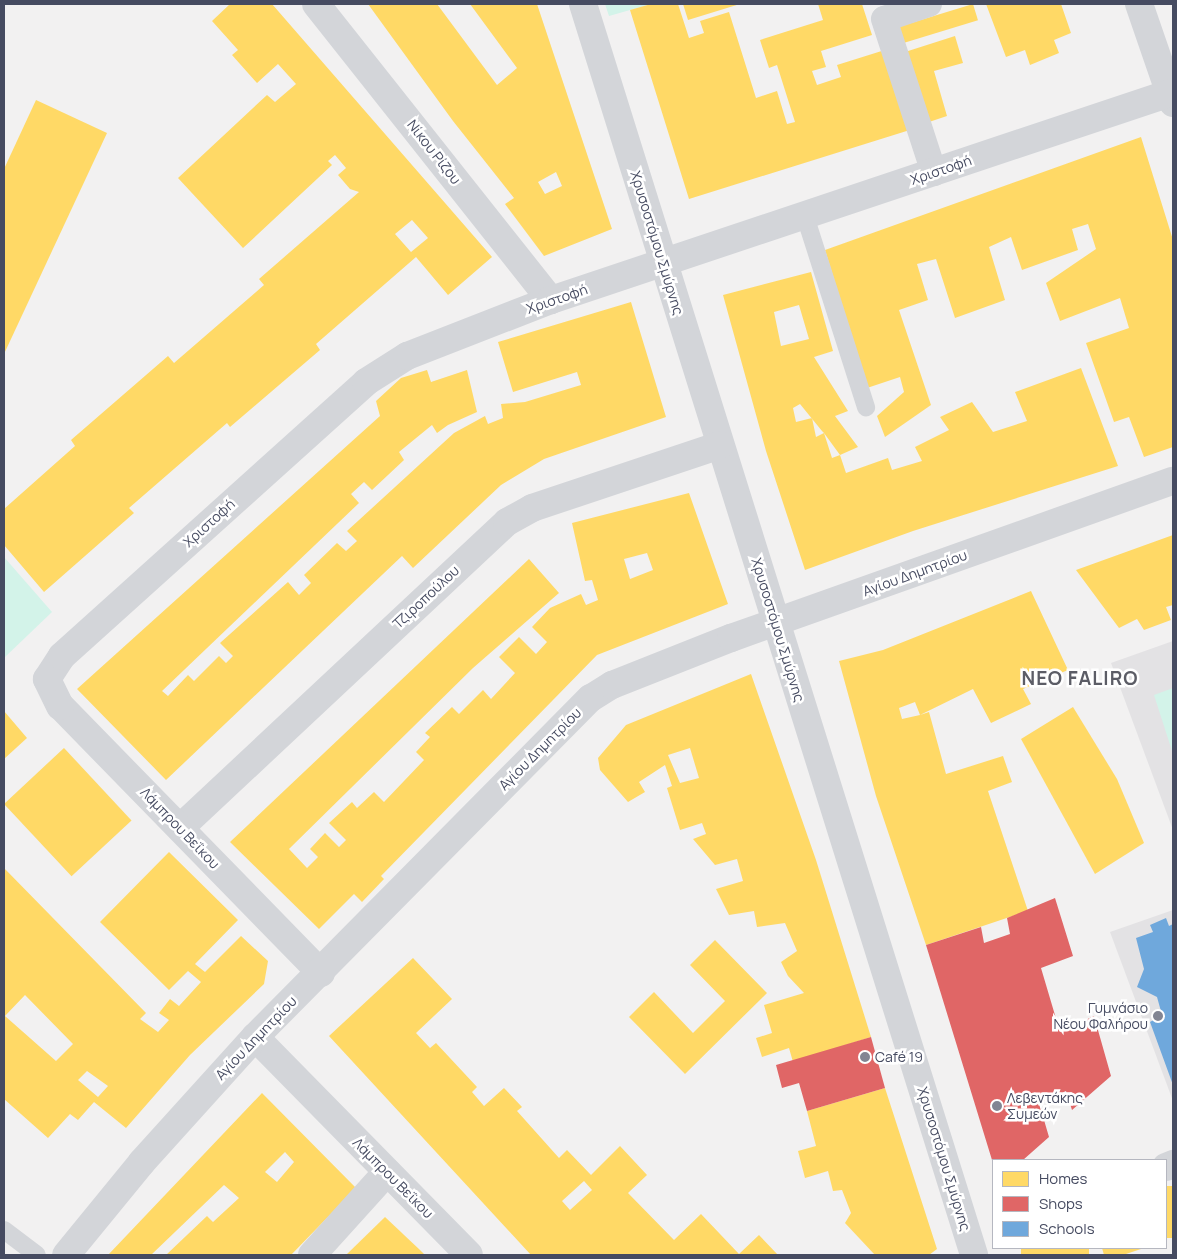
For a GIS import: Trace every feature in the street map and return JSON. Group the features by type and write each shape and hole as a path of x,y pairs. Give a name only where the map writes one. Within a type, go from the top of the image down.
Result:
{"street":[{"name":"Νίκου Ρίζου","path":"316,4 551,300"},
{"name":"Χρυσοστόμου Σμύρνης","path":"582,4 776,623 978,1250"},
{"path":"929,4 884,19 934,173"},
{"path":"1139,4 1172,98"},
{"name":"Χριστοφή","path":"47,679 62,656 366,382 407,356 551,300 934,173 1172,98"},
{"name":"Τζιροπούλου","path":"180,828 507,522 532,508 720,445"},
{"name":"Αγίου Δημητρίου","path":"66,1255 142,1162 254,1037 321,973 591,698 612,685 776,623 1173,481"},
{"name":"Λάμπρου Βεΐκου","path":"47,679 51,693 60,706 321,973"},
{"name":"Λάμπρου Βεΐκου","path":"254,1037 469,1255"},
{"path":"312,1255 387,1172"}],"lane":[{"path":"805,216 866,407"},
{"path":"4,1230 37,1255"}],"shaded area":[{"path":"1173,641 1173,830 1111,663"},
{"name":"Γυμνάσιο Νέου Φαλήρου","path":"1173,910 1173,1101 1110,932"}],"green space":[{"path":"605,4 651,4 609,16"},
{"path":"4,557 52,612 4,658"},
{"path":"1173,688 1173,754 1154,695"}],"building: Homes":[{"path":"230,4 272,4 492,257 448,295 416,257 316,344 320,350 230,427 227,423 129,508 134,513 44,592 4,545 4,509 75,446 71,440 168,356 174,363 264,285 259,279 359,192 350,189 338,175 346,168 335,155 328,161 332,165 243,248 178,178 267,95 275,102 296,84 278,64 257,83 232,55 238,50 212,21","holes":["412,220 428,238 411,252 395,234"]},
{"path":"368,4 437,4 497,85 517,68 470,4 537,4 612,229 544,256 505,204 514,198 453,121","holes":["556,172 562,186 545,194 538,182"]},
{"path":"651,4 678,4 689,38 704,33 700,21 729,12 756,98 777,91 787,124 795,122 777,65 769,68 760,40 823,20 818,4 862,4 872,35 821,51 826,67 812,71 817,85 841,77 837,65 888,49 913,129 689,199 630,10"},
{"path":"683,4 740,4 688,20"},
{"path":"973,4 978,20 904,43 899,27"},
{"path":"986,4 1061,4 1071,33 1054,40 1059,53 1030,65 1025,50 1006,57"},
{"path":"955,36 963,63 934,71 947,116 926,123 905,52"},
{"path":"36,100 107,133 4,354 4,169"},
{"path":"1141,137 1173,240 1173,447 1144,457 1129,417 1114,422 1086,343 1129,328 1120,298 1060,321 1046,283 1096,249 1088,224 1072,229 1078,250 1022,270 1011,237 989,247 1005,300 955,318 936,259 917,264 928,300 899,310 931,405 885,437 877,416 904,392 900,377 867,388 825,250"},
{"path":"811,272 833,351 814,357 848,411 835,416 858,447 840,455 846,473 888,458 892,470 922,461 915,447 949,430 940,417 972,402 993,432 1027,421 1015,392 1081,368 1118,466 913,531 805,570 766,451 723,295","holes":["799,305 809,339 781,346 774,312","800,404 812,418 796,422 793,408","812,419 824,433 816,437","824,433 840,455 832,458"]},
{"path":"631,302 666,417 544,459 501,485 413,568 402,556 166,780 77,689 380,416 376,401 401,378 427,370 431,382 467,370 477,412 448,425 437,433 432,425 399,452 404,460 372,490 364,482 351,494 359,503 162,691 168,696 188,675 194,681 219,656 226,663 233,656 220,643 288,582 299,595 311,583 304,575 337,543 346,551 357,541 347,531 454,433 485,416 488,424 503,418 501,404 525,402 581,385 577,372 513,392 498,342"},
{"path":"689,493 728,604 597,655 381,876 384,879 362,902 354,894 319,929 230,842 529,559 559,593 473,668 289,849 307,868 318,857 310,849 325,833 339,847 346,840 329,823 352,802 357,808 374,792 384,802 424,760 416,752 430,737 425,733 452,707 459,714 483,690 491,699 515,673 499,657 519,637 536,654 547,642 532,627 550,608 581,594 586,605 598,600 592,580 585,581 572,523","holes":["647,553 653,570 630,579 624,559"]},
{"path":"1173,535 1173,605 1166,607 1171,620 1144,630 1137,619 1119,628 1076,570"},
{"path":"1031,591 1068,670 1023,689 1031,704 991,723 973,689 920,715 929,712 946,774 1003,756 1012,782 988,791 1028,911 926,945 876,796 839,661 883,650","holes":["915,702 920,715 902,719 899,708"]},
{"path":"751,674 816,860 871,1037 793,1062 789,1048 762,1057 756,1038 772,1033 764,1005 804,993 788,976 781,962 797,951 785,923 757,927 754,911 729,915 716,889 743,881 737,859 715,865 693,839 706,834 702,823 680,830 667,788 672,786 665,765 639,782 645,792 628,802 600,770 598,758 626,725","holes":["690,748 699,778 680,783 668,755"]},
{"path":"1073,707 1117,779 1144,843 1095,874 1021,739"},
{"path":"4,711 27,738 4,759"},
{"path":"64,748 132,820 72,876 4,804"},
{"path":"169,852 238,920 195,964 205,972 241,936 268,961 264,984 190,1055 126,1128 94,1102 78,1120 70,1114 48,1138 4,1099 4,868 146,1013 140,1019 158,1032 169,1020 159,1013 170,999 179,1006 201,982 188,971 169,990 100,922","holes":["25,995 73,1044 56,1061 5,1016","87,1071 108,1086 98,1097 78,1080"]},
{"path":"715,940 767,993 685,1074 629,1017 654,992 693,1033 725,1001 690,965"},
{"path":"413,958 452,999 416,1033 430,1048 436,1043 477,1087 472,1092 484,1106 504,1088 522,1107 517,1111 559,1158 567,1150 591,1175 620,1146 647,1175 628,1193 674,1240 701,1214 739,1254 759,1235 778,1255 531,1255 329,1036","holes":["584,1181 592,1190 570,1210 562,1201"]},
{"path":"885,1088 937,1249 929,1255 875,1255 845,1223 851,1213 842,1190 833,1191 828,1171 805,1178 798,1151 816,1146 807,1111"},
{"path":"262,1093 356,1188 291,1255 166,1255 207,1216 213,1222 239,1198 224,1185 151,1255 108,1255","holes":["285,1152 294,1162 277,1182 265,1172"]},
{"path":"1167,1186 1173,1186 1173,1238 1167,1238"},
{"path":"385,1217 420,1250 425,1255 346,1255"},
{"path":"1021,1249 1089,1249 1089,1255 1021,1255"},
{"path":"1102,1249 1141,1249 1123,1255 1104,1255"}],"building: Shops":[{"path":"1055,898 1073,956 1041,968 1060,1032 1094,1016 1111,1076 1072,1110 1066,1091 1039,1103 1049,1137 1024,1159 992,1160 926,945 981,927 984,943 1010,934 1007,918"},
{"path":"871,1037 885,1088 807,1111 799,1083 782,1088 776,1065"}],"building: Schools":[{"path":"1166,918 1169,926 1173,924 1173,1085 1150,1022 1162,1015 1157,997 1137,987 1144,969 1136,938 1153,932 1150,925"}],"place":[{"name":"Γυμνάσιο Νέου Φαλήρου","path":"1158,1016"},
{"name":"Café 19","path":"865,1057"},
{"name":"Λεβεντάκης Συμεών","path":"997,1106"}],"district":[{"name":"NEO FALIRO","path":"1080,679"}]}
